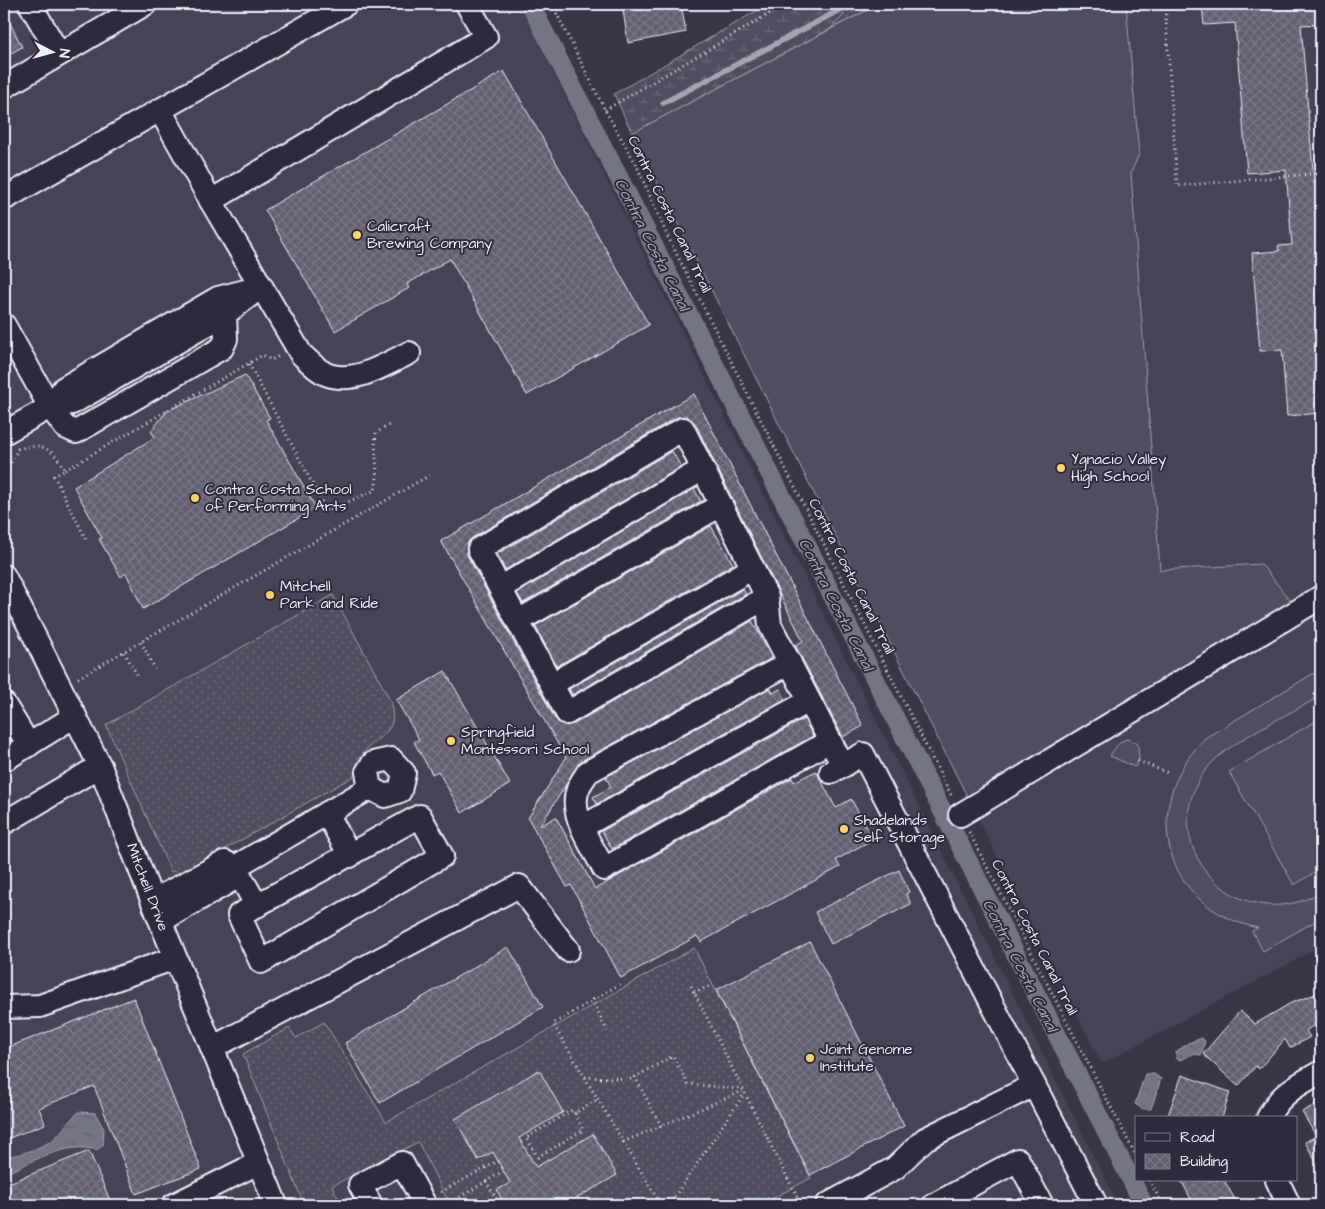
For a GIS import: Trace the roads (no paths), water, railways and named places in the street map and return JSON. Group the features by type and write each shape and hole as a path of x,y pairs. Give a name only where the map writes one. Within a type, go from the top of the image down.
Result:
{"street":[{"path":"30,4 59,54"},
{"path":"4,86 145,4"},
{"path":"4,199 346,4"},
{"path":"210,201 486,37 467,4"},
{"path":"160,110 210,201 261,287 298,348 316,368 332,376 353,376 372,372 409,353"},
{"path":"4,325 50,407 66,426 76,432 222,348 226,339 225,314 261,287"},
{"path":"4,433 50,407 64,388 218,298 261,287"},
{"path":"767,597 567,713 479,549 683,429 767,597 770,626 830,741 836,769 863,754 1096,1205"},
{"path":"500,588 703,469"},
{"path":"518,621 721,505"},
{"path":"552,684 753,568"},
{"name":"Mitchell Drive","path":"4,576 100,766 175,958 276,1205"},
{"path":"960,815 1321,597"},
{"path":"790,663 588,772 577,789 577,808 582,827 604,869 830,741"},
{"path":"582,827 810,701"},
{"path":"4,704 29,745"},
{"path":"4,760 75,716"},
{"path":"4,823 100,766"},
{"path":"235,867 370,788"},
{"path":"327,813 350,856"},
{"path":"420,816 442,856 261,962 239,915 257,906 420,816"},
{"path":"157,911 225,862 235,867 257,906"},
{"path":"212,1048 519,886 568,950"},
{"path":"4,1007 40,1006 175,958"},
{"path":"1269,1116 1275,1104 1290,1089 1321,1072"},
{"path":"827,1205 895,1168 925,1139 1034,1085"},
{"path":"934,1205 1018,1160 1042,1205"},
{"path":"174,1205 258,1163"},
{"path":"371,1205 360,1185 402,1163 433,1199"},
{"path":"1278,1182 1288,1205"}],"water":[{"path":"1202,1038 1205,1041 1201,1055 1193,1054 1180,1060 1176,1058 1176,1052 1188,1043"},
{"path":"1145,1074 1154,1074 1161,1079 1151,1109 1142,1108 1135,1104"},
{"path":"79,1112 95,1113 104,1129 103,1145 97,1150 73,1148 61,1150 4,1174 4,1157 17,1155 48,1143"}],"waterway":[{"name":"Contra Costa Canal","path":"530,4 1144,1205"},
{"path":"663,103 851,4"}],"place":[{"name":"Calicraft Brewing Company","path":"357,235"},
{"name":"Ygnacio Valley High School","path":"1061,468"},
{"name":"Contra Costa School of Performing Arts","path":"195,498"},
{"name":"Mitchell Park and Ride","path":"270,595"},
{"name":"Springfield Montessori School","path":"451,741"},
{"name":"Shadelands Self Storage","path":"844,829"},
{"name":"Joint Genome Institute","path":"810,1058"}]}
